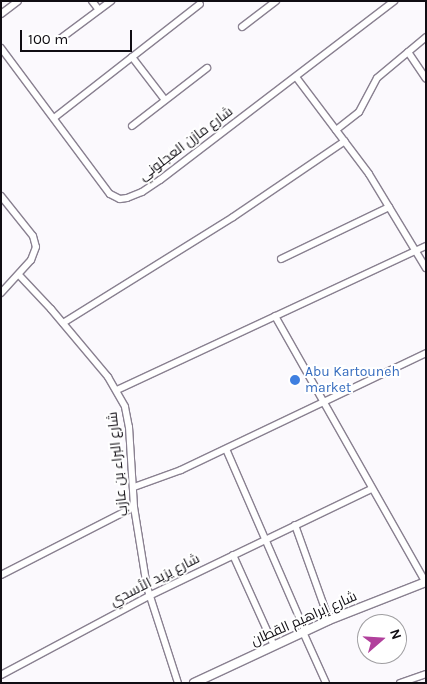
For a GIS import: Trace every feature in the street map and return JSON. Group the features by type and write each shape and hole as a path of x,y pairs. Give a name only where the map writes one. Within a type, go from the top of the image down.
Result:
{"street":[{"path":"1,14 18,1"},
{"path":"92,1 99,10"},
{"path":"60,39 111,1"},
{"path":"242,27 276,1"},
{"name":"شارع مازن العجلوني","path":"1,48 110,194 120,199 142,192 160,180 394,1"},
{"path":"54,118 200,4"},
{"path":"336,130 358,112 377,78 426,38"},
{"path":"408,52 426,79"},
{"path":"132,57 165,100"},
{"path":"132,126 207,68"},
{"path":"296,77 370,174 426,268"},
{"path":"63,323 233,217 345,142"},
{"path":"1,196 35,242 36,253 19,275 1,293"},
{"path":"281,259 389,207"},
{"path":"117,390 426,246"},
{"name":"شارع البراء بن عازب","path":"19,275 63,323 117,390 128,415 134,508 149,596 178,683"},
{"path":"275,316 371,489 426,582"},
{"path":"134,487 157,481 323,404 426,353"},
{"path":"226,449 326,683"},
{"name":"شارع يزيد الأسدي","path":"1,675 149,596 371,489"},
{"path":"1,575 134,508"},
{"path":"295,525 329,620"},
{"path":"233,555 274,646"},
{"name":"شارع إبراهيم القطان","path":"194,683 329,620 426,582"},
{"path":"400,683 426,674"}],"place":[{"name":"Abu Kartouneh market","path":"295,380"}]}
